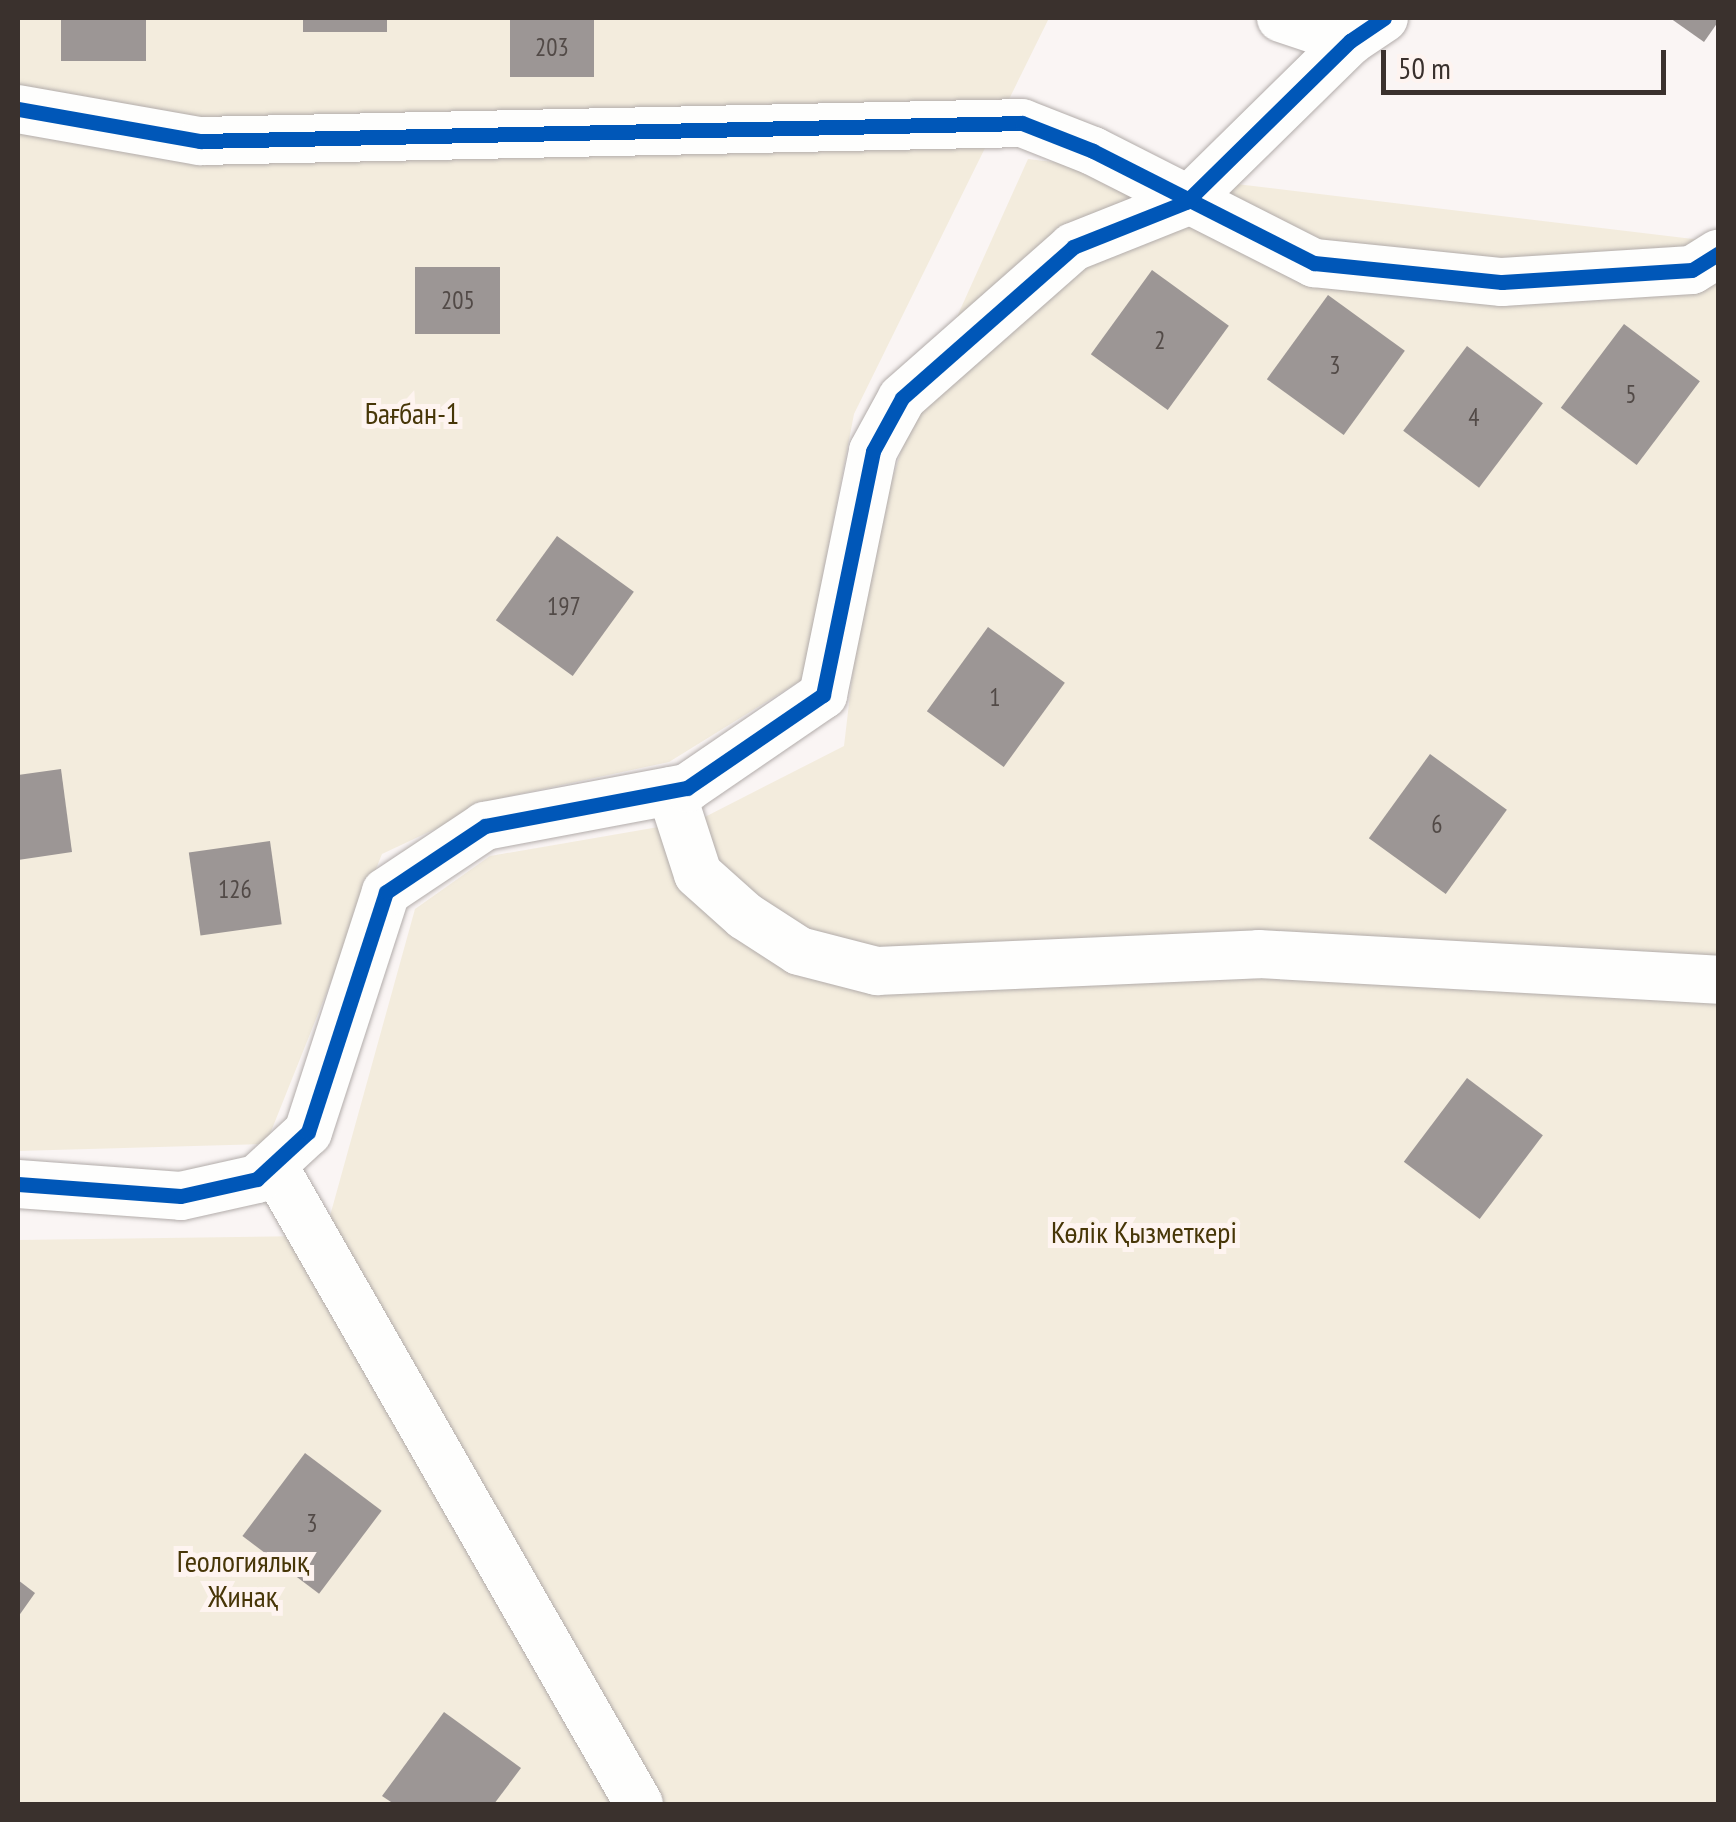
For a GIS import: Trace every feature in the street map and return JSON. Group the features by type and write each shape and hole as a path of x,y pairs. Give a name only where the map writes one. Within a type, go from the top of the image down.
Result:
{"street":[{"path":"1281,18 1367,29"},
{"path":"18,1184 181,1196 258,1179 308,1132 386,892 485,826 686,788 823,695 873,452 902,398 1074,247 1186,202 1367,29"},
{"path":"18,109 200,141 1022,124 1093,151 1186,202 1314,263 1483,280 1692,270 1718,254"},
{"path":"670,791 698,874 745,916 799,951 876,971 1258,954 1718,980"},
{"path":"273,1165 638,1804"}],"green space":[{"name":"Бағбан-1","path":"18,18 1049,18 854,414 803,679 669,762 501,798 382,854 266,1144 18,1151"},
{"name":"Көлік Қызметкері","path":"1028,159 1718,242 1718,1804 646,1804 325,1234 415,909 490,856 699,820 844,746 865,567 911,419"},
{"name":"Геологиялық Жинақ","path":"309,1236 628,1804 18,1804 18,1240"}],"building":[{"path":"61,18 146,18 146,61 61,61"},
{"path":"303,18 387,18 387,32 303,32"},
{"path":"510,18 594,18 594,77 510,77"},
{"path":"1670,18 1718,18 1718,22 1704,42"},
{"path":"415,267 500,267 500,334 415,334"},
{"path":"1152,270 1229,326 1168,410 1091,354"},
{"path":"1328,295 1405,351 1344,435 1267,379"},
{"path":"1624,324 1700,381 1637,465 1561,408"},
{"path":"1467,346 1543,403 1479,488 1403,431"},
{"path":"557,536 634,592 573,676 496,620"},
{"path":"988,627 1065,683 1004,767 927,711"},
{"path":"1430,754 1507,810 1446,894 1369,838"},
{"path":"61,769 72,852 18,860 18,775"},
{"path":"270,841 282,924 200,936 189,852"},
{"path":"1467,1078 1543,1135 1480,1219 1404,1162"},
{"path":"305,1453 382,1511 319,1594 242,1536"},
{"path":"18,1580 35,1593 18,1617"},
{"path":"444,1712 521,1768 494,1804 394,1804 382,1796"}],"cycle path":[{"path":"18,1184 181,1196 257,1179 308,1132 386,892 485,826 687,788 823,695 873,451 902,398 1073,247 1186,202 1350,41 1384,18"},
{"path":"18,109 200,141 1022,123 1093,151 1314,263 1502,282 1692,270 1718,254"}]}
